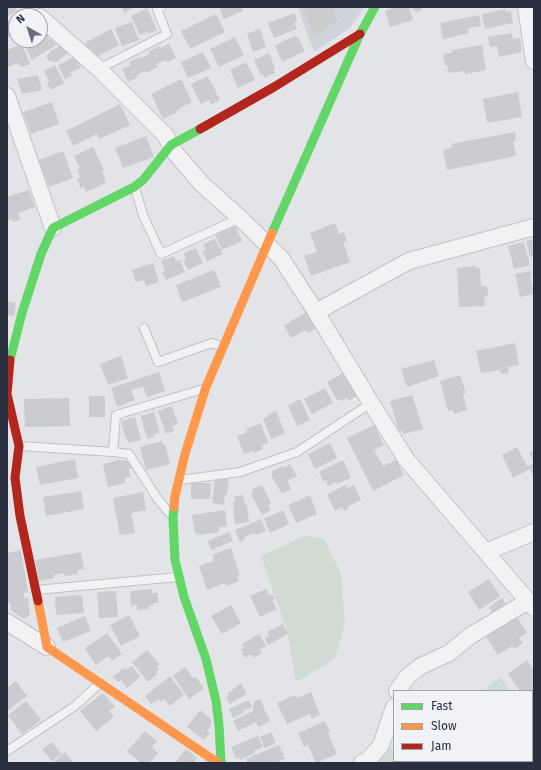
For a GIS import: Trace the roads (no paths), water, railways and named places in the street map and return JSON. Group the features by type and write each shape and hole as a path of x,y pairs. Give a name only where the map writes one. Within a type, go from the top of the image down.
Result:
{"street":[{"path":"219,763 219,725 216,701 206,659 184,597 175,560 173,518 176,496 194,424 206,388 360,34 375,7"},
{"path":"526,7 534,61"},
{"path":"48,23 99,69 166,135 175,153 202,184 281,258 316,312 406,459 531,605 470,636 449,653 421,666 407,677 398,690"},
{"path":"47,647 20,516 15,478 19,446 7,394 8,366 22,313 41,254 53,228 134,187 143,180 171,145 274,87 360,34"},
{"path":"7,96 53,228"},
{"path":"316,312 409,261 534,227"},
{"path":"486,552 534,532"},
{"path":"7,622 47,647 199,751 219,763"},
{"path":"362,763 369,759 381,745 393,711"}],"lane":[{"path":"99,69 166,34 157,9 162,7"},
{"path":"134,187 143,215 161,254 240,218"},
{"path":"144,328 158,362 212,343 223,347"},
{"path":"113,452 116,415 154,405 206,388"},
{"path":"180,480 240,472 297,452 371,403"},
{"path":"19,446 129,454 157,498 173,518"},
{"path":"35,590 180,576"},
{"path":"7,751 75,706 100,683"}]}
